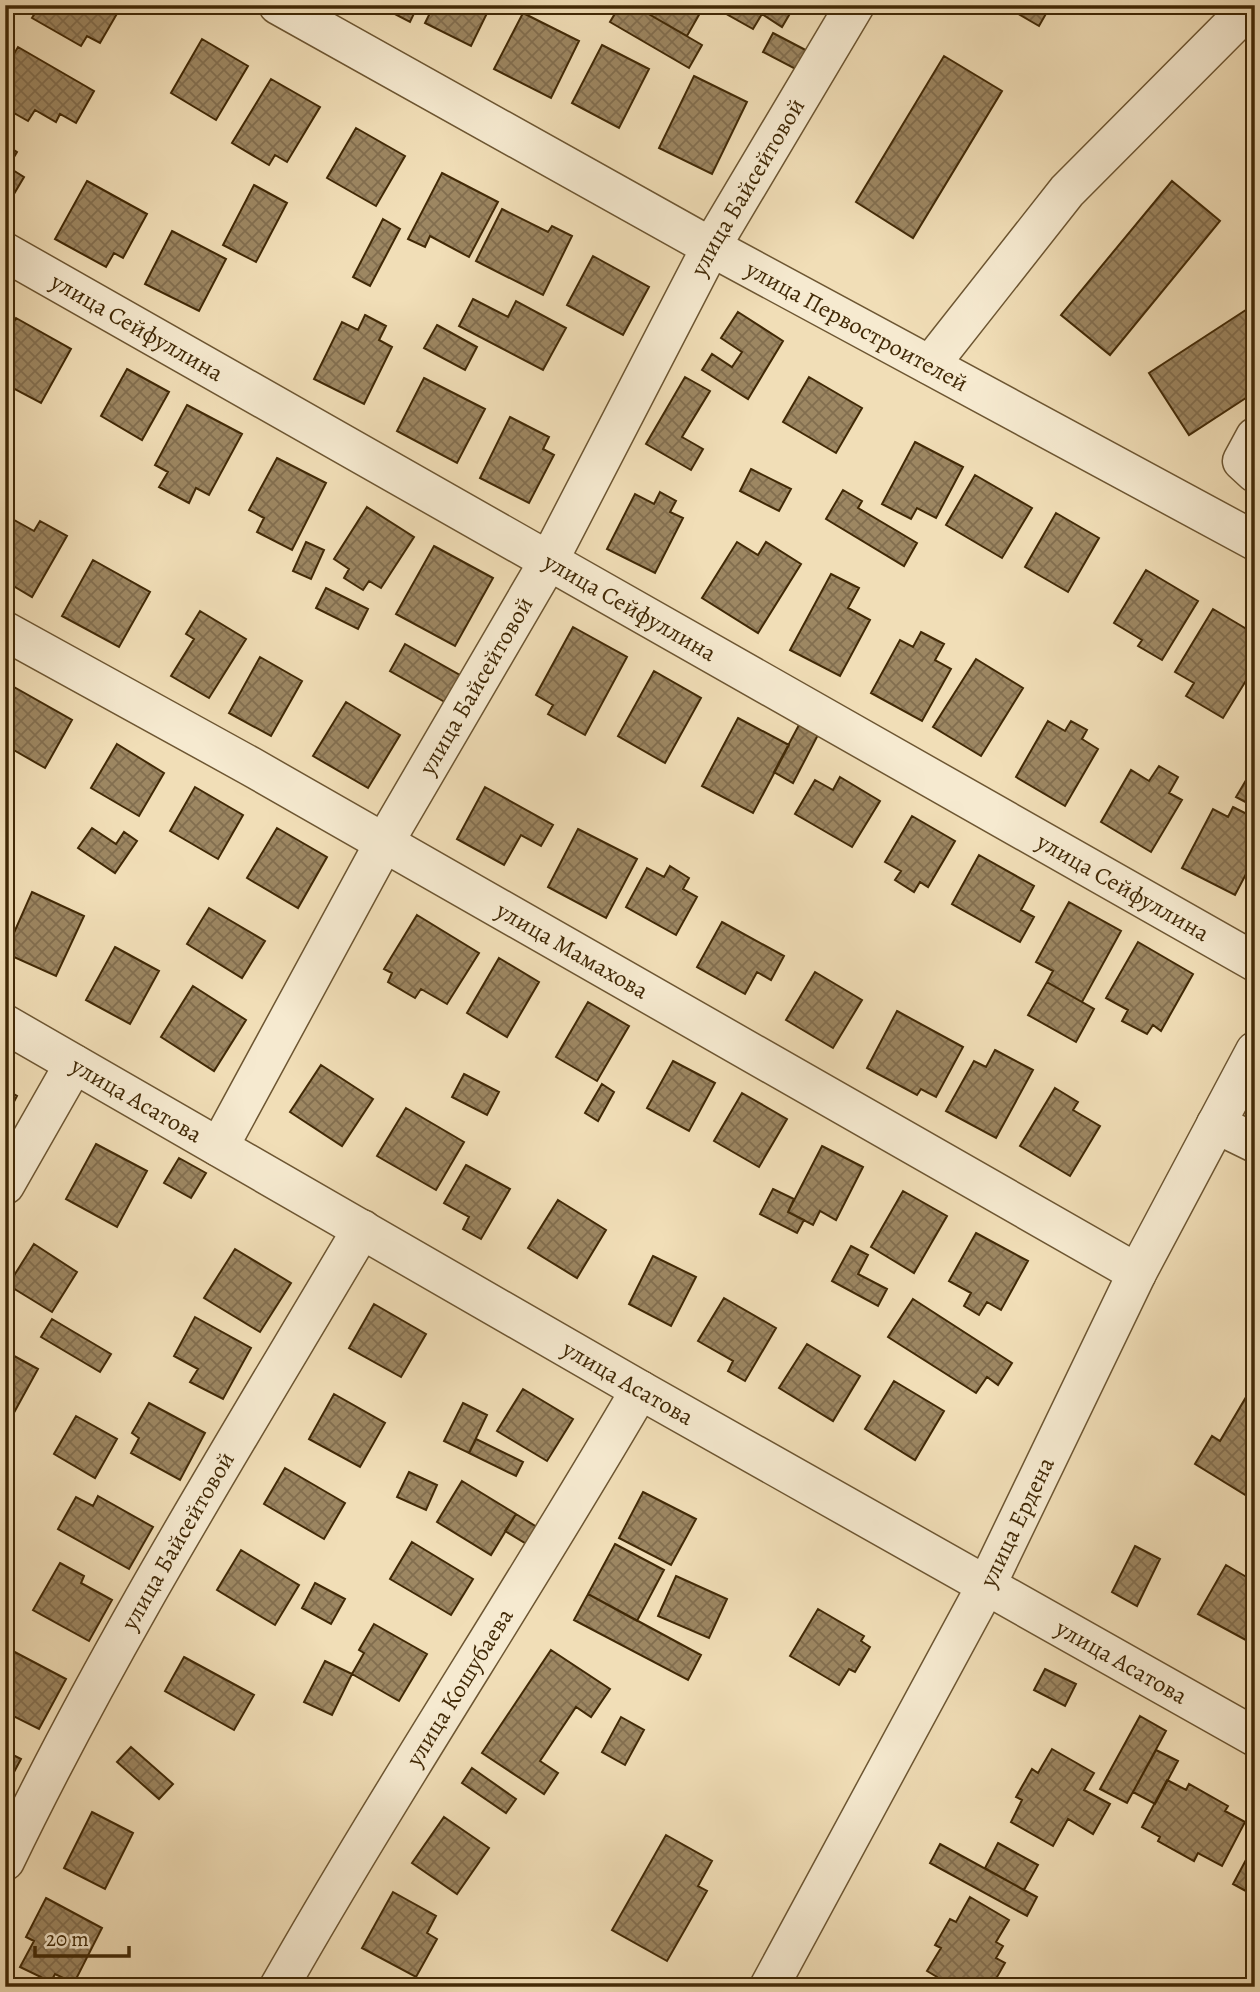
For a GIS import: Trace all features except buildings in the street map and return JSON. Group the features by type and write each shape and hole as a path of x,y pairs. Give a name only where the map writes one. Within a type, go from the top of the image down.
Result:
{"street":[{"name":"улица Первостроителей","path":"278,5 711,247 1255,541"},
{"name":"улица Байсейтовой","path":"219,1147 384,843 548,562 711,247 855,5"},
{"path":"930,365 1067,191 1252,5"},
{"name":"улица Сейфуллина","path":"5,252 1255,962"},
{"path":"1255,437 1242,461 1255,473"},
{"name":"улица Мамахова","path":"5,631 384,843 1138,1273"},
{"name":"улица Асатова","path":"5,1024 640,1390 1255,1737"},
{"name":"улица Ердена","path":"769,1987 987,1584 1138,1273 1255,1051"},
{"path":"5,1185 74,1064"},
{"path":"1216,1124 1255,1143"},
{"name":"улица Байсейтовой","path":"5,1861 52,1764 177,1540 362,1229"},
{"name":"улица Кошубаева","path":"279,1987 333,1892 551,1543 640,1390"}]}
